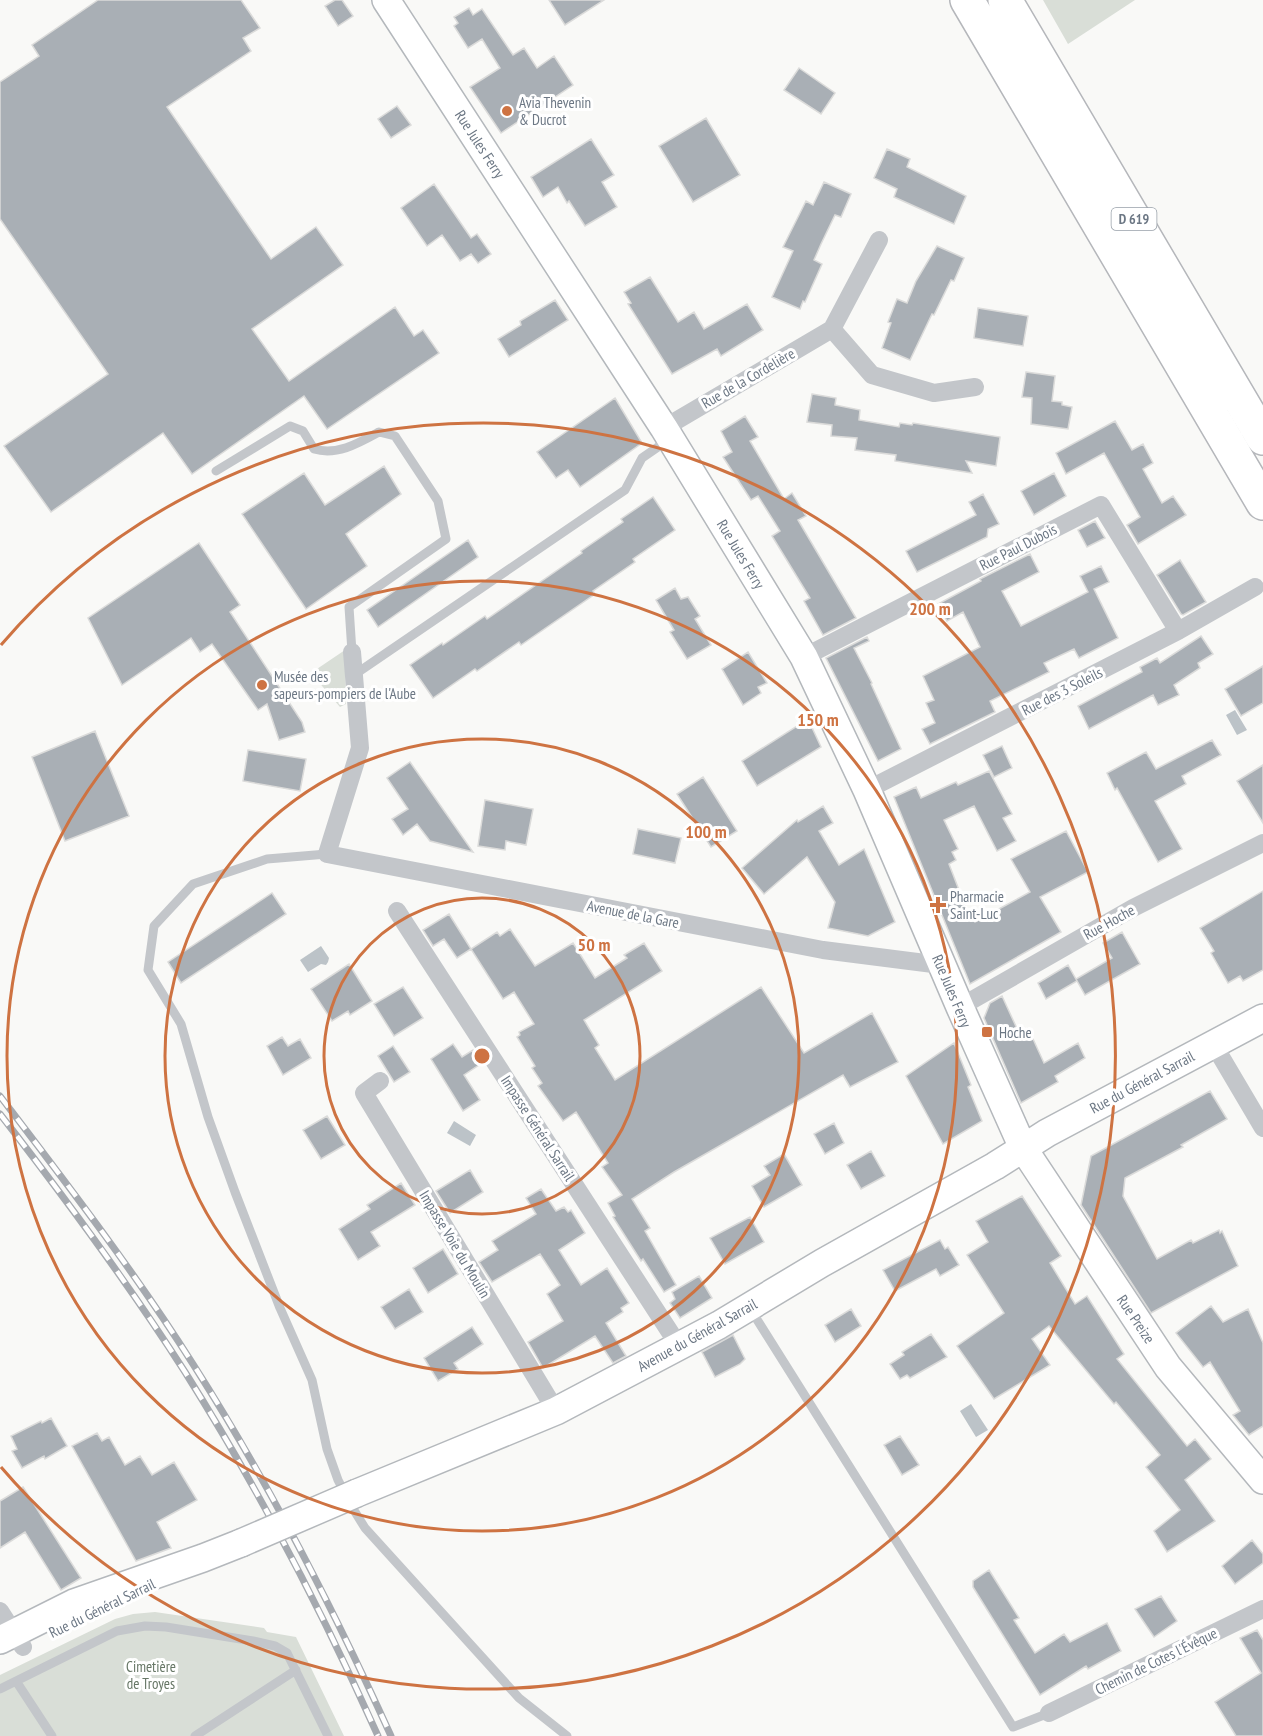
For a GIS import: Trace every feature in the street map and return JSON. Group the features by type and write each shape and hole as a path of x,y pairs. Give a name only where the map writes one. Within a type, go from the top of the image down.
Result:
{"highway":[{"name":"D 619","path":"967,0 1263,503"},
{"name":"D 619","path":"1005,0 1263,438"}],"street":[{"name":"Rue Jules Ferry","path":"386,0 667,433 804,657 867,790 941,965 1023,1148"},
{"path":"879,240 832,329 872,375 934,393 975,387"},
{"name":"Rue de la Cordelière","path":"667,433 832,329"},
{"name":"Rue Paul Dubois","path":"804,657 1101,505 1178,631"},
{"name":"Rue des 3 Soleils","path":"867,790 1178,631 1255,587"},
{"path":"327,854 360,748 352,652"},
{"name":"Rue Hoche","path":"960,1007 1133,908 1263,843"},
{"name":"Avenue de la Gare","path":"327,854 824,950 941,965"},
{"name":"Impasse Général Sarrail","path":"397,910 679,1346"},
{"name":"Rue du Général Sarrail","path":"1023,1148 1263,1018"},
{"path":"1214,1045 1263,1128"},
{"name":"Impasse Voie du Moulin","path":"380,1081 364,1093 556,1411"},
{"name":"Avenue du Général Sarrail","path":"357,1493 556,1411 749,1307 1023,1148"},
{"name":"Rue Preize","path":"1023,1148 1168,1367 1263,1480"},
{"name":"Rue du Général Sarrail","path":"7,1638 357,1493"},
{"name":"Chemin de Cotes l'Évêque","path":"1049,1713 1263,1609"}],"lane":[{"path":"216,471 290,426 303,431 314,449 326,453 357,445 379,432 395,436 438,501 446,539 349,607 352,652"},
{"path":"354,675 625,490 642,458 667,433"},
{"path":"327,854 267,859 193,884 154,926 148,969 181,1024 208,1117 280,1308 312,1380 327,1449 338,1480 352,1507 365,1528 519,1698 567,1736"},
{"path":"749,1307 1013,1727 1049,1713"},
{"path":"0,1689 117,1631 145,1626 212,1634 275,1646 287,1653 328,1736"},
{"path":"195,1736 296,1670"},
{"path":"16,1681 52,1736"}],"green space":[{"path":"1043,0 1135,0 1068,44"},
{"path":"345,650 346,704 340,707 311,673"},
{"name":"Cimetière de Troyes","path":"155,1612 264,1628 267,1632 296,1637 344,1736 0,1736 0,1675 115,1619 133,1614"}],"shaded area":[{"path":"1235,710 1247,730 1237,735 1226,715"},
{"path":"321,946 329,958 328,962 308,972 300,960"},
{"path":"454,1121 476,1135 470,1146 447,1133"},
{"path":"971,1404 988,1430 976,1437 960,1411"}],"building":[{"path":"98,0 241,0 260,28 243,38 251,51 167,107 271,259 316,227 343,265 252,329 289,381 395,307 414,336 423,330 439,353 327,429 304,396 192,474 163,433 51,512 4,446 108,374 0,219 0,82 39,56 32,45"},
{"path":"335,0 342,0 353,16 338,26 325,6"},
{"path":"549,0 604,0 565,25"},
{"path":"469,8 473,15 482,9 513,55 524,48 537,68 554,56 573,85 501,133 470,87 500,68 482,39 468,48 454,26 458,23 454,17"},
{"path":"799,68 835,93 821,114 784,90"},
{"path":"397,106 411,125 391,138 378,119"},
{"path":"706,118 740,175 693,202 659,146"},
{"path":"591,139 614,175 602,182 617,207 585,226 558,187 543,197 531,177"},
{"path":"887,149 910,159 907,167 966,196 954,224 894,197 897,189 874,178"},
{"path":"824,182 851,194 841,217 835,215 821,244 814,260 822,264 800,309 772,297 793,251 783,247 806,201 813,205"},
{"path":"434,184 471,238 477,234 491,254 478,263 471,254 460,261 442,235 427,246 401,208"},
{"path":"937,246 964,258 954,281 951,280 934,315 932,314 910,360 882,348 891,323 888,322 897,299 907,303 916,281"},
{"path":"650,277 678,322 694,312 704,329 747,304 763,330 721,356 717,349 672,374 628,304 631,303 624,292"},
{"path":"555,300 568,320 509,357 498,339 521,325 520,321"},
{"path":"978,308 1028,316 1023,346 974,338"},
{"path":"1026,372 1055,376 1052,401 1062,402 1062,405 1072,407 1068,429 1031,424 1032,398 1022,397"},
{"path":"812,394 836,398 835,405 860,410 859,420 899,427 900,423 912,425 913,423 1000,437 996,466 966,461 972,473 895,461 896,455 855,450 857,438 831,436 832,425 807,422"},
{"path":"615,398 642,443 580,487 568,470 556,478 537,452"},
{"path":"745,416 758,437 750,441 784,499 792,493 806,516 798,520 856,618 823,635 804,601 810,598 772,536 780,531 758,496 751,500 723,457 732,452 721,431"},
{"path":"1115,421 1132,450 1143,444 1153,463 1143,469 1162,503 1173,496 1186,515 1138,544 1127,525 1140,517 1104,453 1066,474 1056,453"},
{"path":"384,466 401,494 346,534 367,566 306,609 242,514 304,473 325,505"},
{"path":"1054,473 1066,496 1034,515 1021,491"},
{"path":"983,494 999,524 988,529 987,537 917,572 906,551 976,515 969,502"},
{"path":"653,497 675,530 633,559 635,562 593,591 595,594 521,645 519,642 433,698 410,665 485,616 487,619 582,553 581,551 623,522 621,519"},
{"path":"1095,521 1105,538 1087,547 1078,530"},
{"path":"468,540 478,557 378,627 367,610"},
{"path":"199,543 240,605 230,612 302,722 305,732 279,740 267,704 258,710 212,644 200,652 191,638 122,685 88,618"},
{"path":"1030,554 1039,572 1002,591 1021,626 1088,592 1080,576 1101,566 1109,582 1094,589 1118,638 1079,658 1074,649 1044,663 1049,672 990,701 995,712 930,744 922,729 935,723 926,703 934,700 923,676 980,647 963,612 947,621 938,604 981,581 980,579"},
{"path":"1180,560 1206,602 1183,615 1157,575"},
{"path":"675,588 681,599 688,597 700,616 695,619 711,645 687,659 670,632 674,630 656,600"},
{"path":"1201,636 1213,654 1198,663 1200,668 1174,685 1179,695 1158,705 1153,695 1089,729 1078,706 1142,672 1140,667 1157,658 1160,663"},
{"path":"867,637 869,641 854,648 901,749 878,761 826,658"},
{"path":"748,652 767,683 758,687 761,693 743,705 722,669"},
{"path":"1263,666 1263,703 1241,716 1225,689"},
{"path":"808,719 821,747 757,786 742,761"},
{"path":"95,731 129,816 65,841 32,757"},
{"path":"1212,740 1221,755 1182,776 1186,784 1155,801 1182,849 1158,862 1107,773 1146,752 1156,769"},
{"path":"1002,746 1012,768 994,777 983,755"},
{"path":"248,750 306,759 300,791 243,781"},
{"path":"410,762 473,852 430,841 417,824 403,835 392,819 408,809 387,778"},
{"path":"1263,765 1263,823 1237,781"},
{"path":"989,771 1012,814 1003,818 1016,841 997,851 974,806 944,820 958,849 952,852 956,860 949,864 969,916 972,916 975,922 1030,892 1011,859 1066,831 1088,872 1040,897 1061,932 970,984 894,797 916,787 921,798 956,782 958,785"},
{"path":"703,777 737,831 711,847 677,794"},
{"path":"485,800 533,809 526,845 506,841 505,850 478,846"},
{"path":"823,806 833,823 819,831 839,865 864,849 895,922 868,936 828,928 835,902 807,857 764,894 742,868 797,820 798,822"},
{"path":"638,829 681,838 675,863 633,854"},
{"path":"1263,891 1263,970 1243,981 1240,976 1228,983 1211,953 1214,951 1200,928"},
{"path":"272,893 286,914 181,983 168,962"},
{"path":"449,914 471,949 457,958 444,939 433,946 423,930"},
{"path":"510,929 535,966 573,943 595,978 627,958 624,955 644,943 662,971 584,1020 599,1045 595,1048 615,1080 761,987 804,1053 872,1013 898,1062 850,1087 843,1075 674,1172 632,1199 650,1228 645,1231 676,1285 664,1292 613,1217 615,1216 608,1203 622,1195 602,1167 608,1163 576,1112 563,1121 538,1086 542,1083 532,1068 535,1066 517,1037 520,1035 519,1032 534,1024 514,992 503,999 471,949 497,932 500,936"},
{"path":"1122,932 1140,964 1085,995 1076,979 1112,958 1103,943"},
{"path":"349,964 372,1001 350,1015 348,1011 332,1021 311,989"},
{"path":"1068,965 1077,981 1046,999 1038,983"},
{"path":"403,987 423,1018 394,1036 374,1004"},
{"path":"1002,996 1019,1033 1028,1028 1044,1063 1078,1043 1085,1058 1055,1076 1058,1082 1021,1103 984,1018 990,1003"},
{"path":"282,1037 288,1046 300,1039 311,1058 283,1075 267,1046"},
{"path":"954,1043 971,1085 968,1087 982,1121 943,1144 906,1076"},
{"path":"453,1044 462,1057 473,1050 482,1063 464,1075 480,1100 463,1111 431,1059"},
{"path":"393,1046 410,1072 394,1082 378,1056"},
{"path":"1210,1091 1227,1119 1181,1145 1183,1147 1125,1178 1123,1196 1157,1259 1191,1240 1193,1243 1219,1230 1220,1233 1222,1231 1238,1266 1151,1313 1081,1205 1091,1156"},
{"path":"327,1116 345,1145 321,1159 303,1130"},
{"path":"834,1123 844,1143 825,1154 814,1134"},
{"path":"871,1151 885,1176 861,1189 847,1165"},
{"path":"784,1154 802,1185 764,1207 752,1186 770,1175 764,1166"},
{"path":"470,1170 483,1192 450,1213 436,1191"},
{"path":"401,1183 415,1205 371,1232 380,1246 358,1260 339,1229 370,1209 367,1205"},
{"path":"541,1189 556,1211 564,1207 568,1212 571,1210 585,1233 559,1250 581,1285 607,1268 629,1303 621,1308 623,1312 606,1323 626,1356 613,1363 595,1336 543,1368 528,1342 563,1321 547,1294 560,1285 540,1254 492,1282 479,1262 498,1250 492,1241 536,1214 526,1198"},
{"path":"1022,1196 1061,1256 1050,1263 1075,1304 1087,1296 1124,1354 1117,1359 1187,1446 1195,1439 1211,1459 1185,1480 1215,1521 1167,1552 1154,1531 1180,1510 1146,1467 1160,1455 1049,1326 1032,1339 1050,1365 994,1399 957,1346 1004,1313 967,1255 988,1242 976,1221"},
{"path":"750,1217 764,1242 725,1264 710,1238"},
{"path":"940,1240 945,1249 948,1247 959,1265 940,1276 936,1269 895,1291 883,1270"},
{"path":"443,1249 458,1274 428,1293 413,1268"},
{"path":"699,1276 712,1298 680,1318 670,1303 675,1299 672,1292"},
{"path":"409,1289 423,1312 395,1329 381,1307"},
{"path":"1211,1306 1223,1322 1248,1309 1263,1343 1263,1426 1249,1435 1233,1415 1240,1411 1210,1362 1203,1367 1176,1333"},
{"path":"851,1309 861,1326 835,1342 825,1325"},
{"path":"472,1327 483,1344 454,1363 458,1369 438,1381 424,1358"},
{"path":"931,1334 947,1357 910,1378 907,1375 900,1379 890,1364 904,1355 902,1352"},
{"path":"733,1335 745,1359 715,1377 702,1352"},
{"path":"51,1418 67,1446 45,1459 44,1456 22,1468 12,1451 17,1449 11,1436"},
{"path":"97,1433 102,1441 109,1437 125,1465 140,1456 152,1475 174,1462 197,1500 157,1522 171,1548 136,1561 72,1446"},
{"path":"900,1436 919,1465 902,1475 884,1445"},
{"path":"23,1487 81,1578 61,1590 25,1532 0,1548 0,1501"},
{"path":"1252,1540 1263,1554 1263,1563 1235,1584 1222,1566"},
{"path":"989,1570 1019,1618 1014,1620 1035,1653 1064,1634 1070,1642 1107,1623 1121,1651 1088,1669 1086,1666 1040,1695 973,1587 973,1581"},
{"path":"1161,1596 1177,1621 1154,1637 1135,1609"},
{"path":"1257,1630 1263,1640 1263,1736 1236,1736 1215,1702 1261,1673 1240,1638"}],"railway":[{"path":"0,1096 124,1262 171,1329 221,1409 299,1547 391,1736"},
{"path":"0,1114 119,1273 212,1416 288,1551 378,1736"}],"place":[{"name":"Avia Thevenin & Ducrot","path":"507,111"},
{"name":"Musée des sapeurs-pompiers de l'Aube","path":"262,685"},
{"name":"Pharmacie Saint-Luc","path":"938,905"},
{"name":"Hoche","path":"987,1032"}]}
